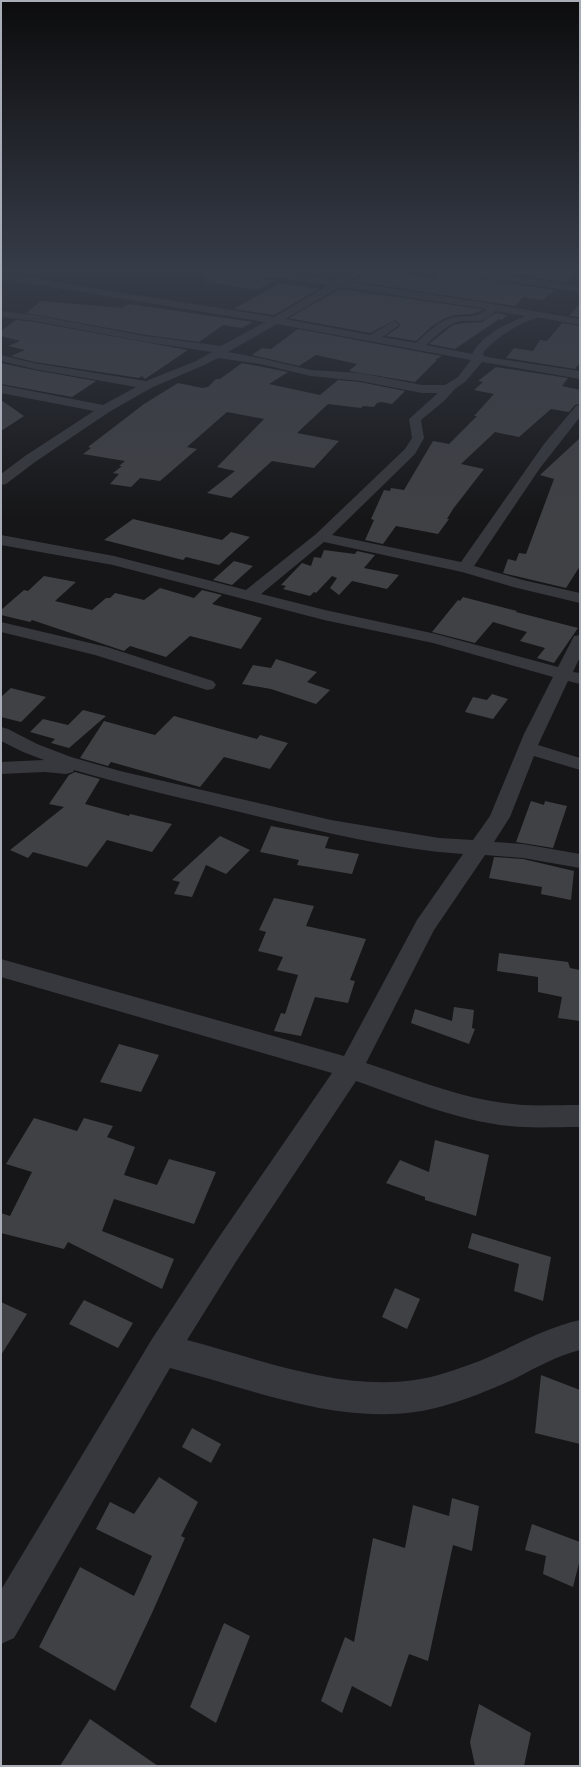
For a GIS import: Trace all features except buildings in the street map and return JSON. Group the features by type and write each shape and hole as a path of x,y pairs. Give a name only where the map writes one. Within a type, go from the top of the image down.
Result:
{"street":[{"path":"1,481 35,455 105,409 147,385 181,372 215,354"},
{"path":"232,354 311,373 360,377 422,389 446,389"},
{"path":"459,354 580,375"},
{"path":"1,358 34,366 147,385"},
{"path":"249,596 299,554 321,538 410,451 418,438 414,419 440,398 446,389 462,379 479,358"},
{"path":"1,389 105,409"},
{"path":"465,568 503,516 534,467 568,422 580,409"},
{"path":"321,538 465,568 519,584 580,598"},
{"path":"1,540 114,561 324,615 436,640 571,677"},
{"path":"1,627 101,651 207,685"},
{"path":"1,1626 163,1350 227,1250 350,1068 425,926 500,817 527,748 571,677 580,640"},
{"path":"1,733 30,748 64,761 331,827 439,845 523,851 580,862"},
{"path":"527,748 580,764"},
{"path":"1,768 45,766 97,770"},
{"path":"1,968 271,1044 350,1068 450,1103 492,1112 522,1116 580,1116"},
{"path":"163,1350 307,1389 354,1397 404,1399 442,1390 496,1370 541,1348 570,1337 580,1335"}]}
